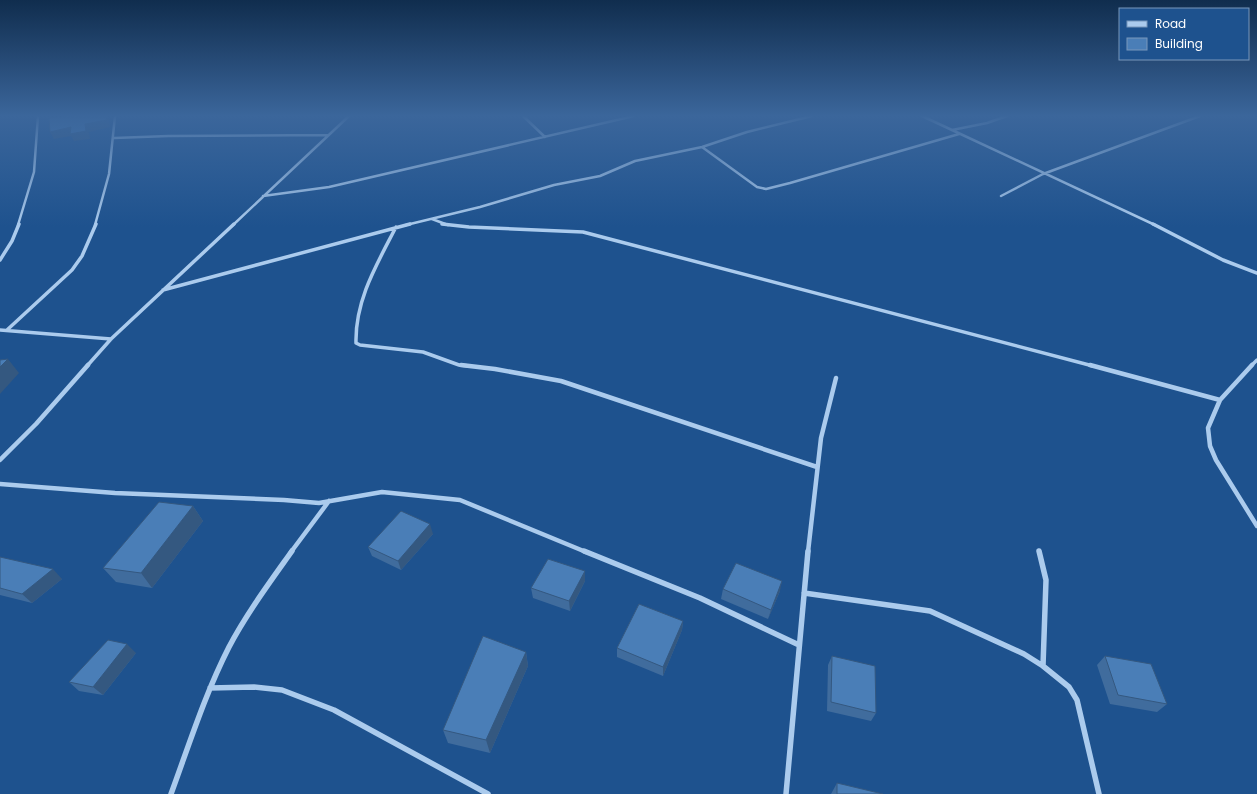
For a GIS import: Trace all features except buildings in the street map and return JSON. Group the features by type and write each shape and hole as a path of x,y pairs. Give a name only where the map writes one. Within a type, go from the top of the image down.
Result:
{"street":[{"path":"0,260 7,252 27,198 35,163 35,153"},
{"path":"7,330 72,270 83,254 97,220 104,193 111,153"},
{"path":"0,460 36,424 111,339 309,153"},
{"path":"262,196 329,187 476,153"},
{"path":"163,290 396,227 480,207 554,185 605,175 635,161 670,153"},
{"path":"711,153 761,190 825,173 889,153"},
{"path":"999,153 1154,224 1222,260 1257,273"},
{"path":"1001,196 1043,174 1100,153"},
{"path":"432,219 443,224 468,227 583,232 1220,400"},
{"path":"396,227 379,259 361,301 354,332 356,343 360,345 422,352 459,365 494,369 561,382 817,467"},
{"path":"0,330 111,339"},
{"path":"1257,360 1220,400 1208,428 1210,446 1216,460 1257,526"},
{"path":"786,794 799,644 817,467 821,438 836,378"},
{"path":"0,484 115,493 284,500 319,503 382,492 460,500 700,598 799,644"},
{"path":"171,794 210,688 239,629 274,576 329,501"},
{"path":"1039,551 1046,580 1044,666"},
{"path":"804,593 930,612 954,621 1024,654 1044,666 1069,687 1077,700 1099,794"},
{"path":"210,688 254,687 282,690 334,710 487,794"}]}
